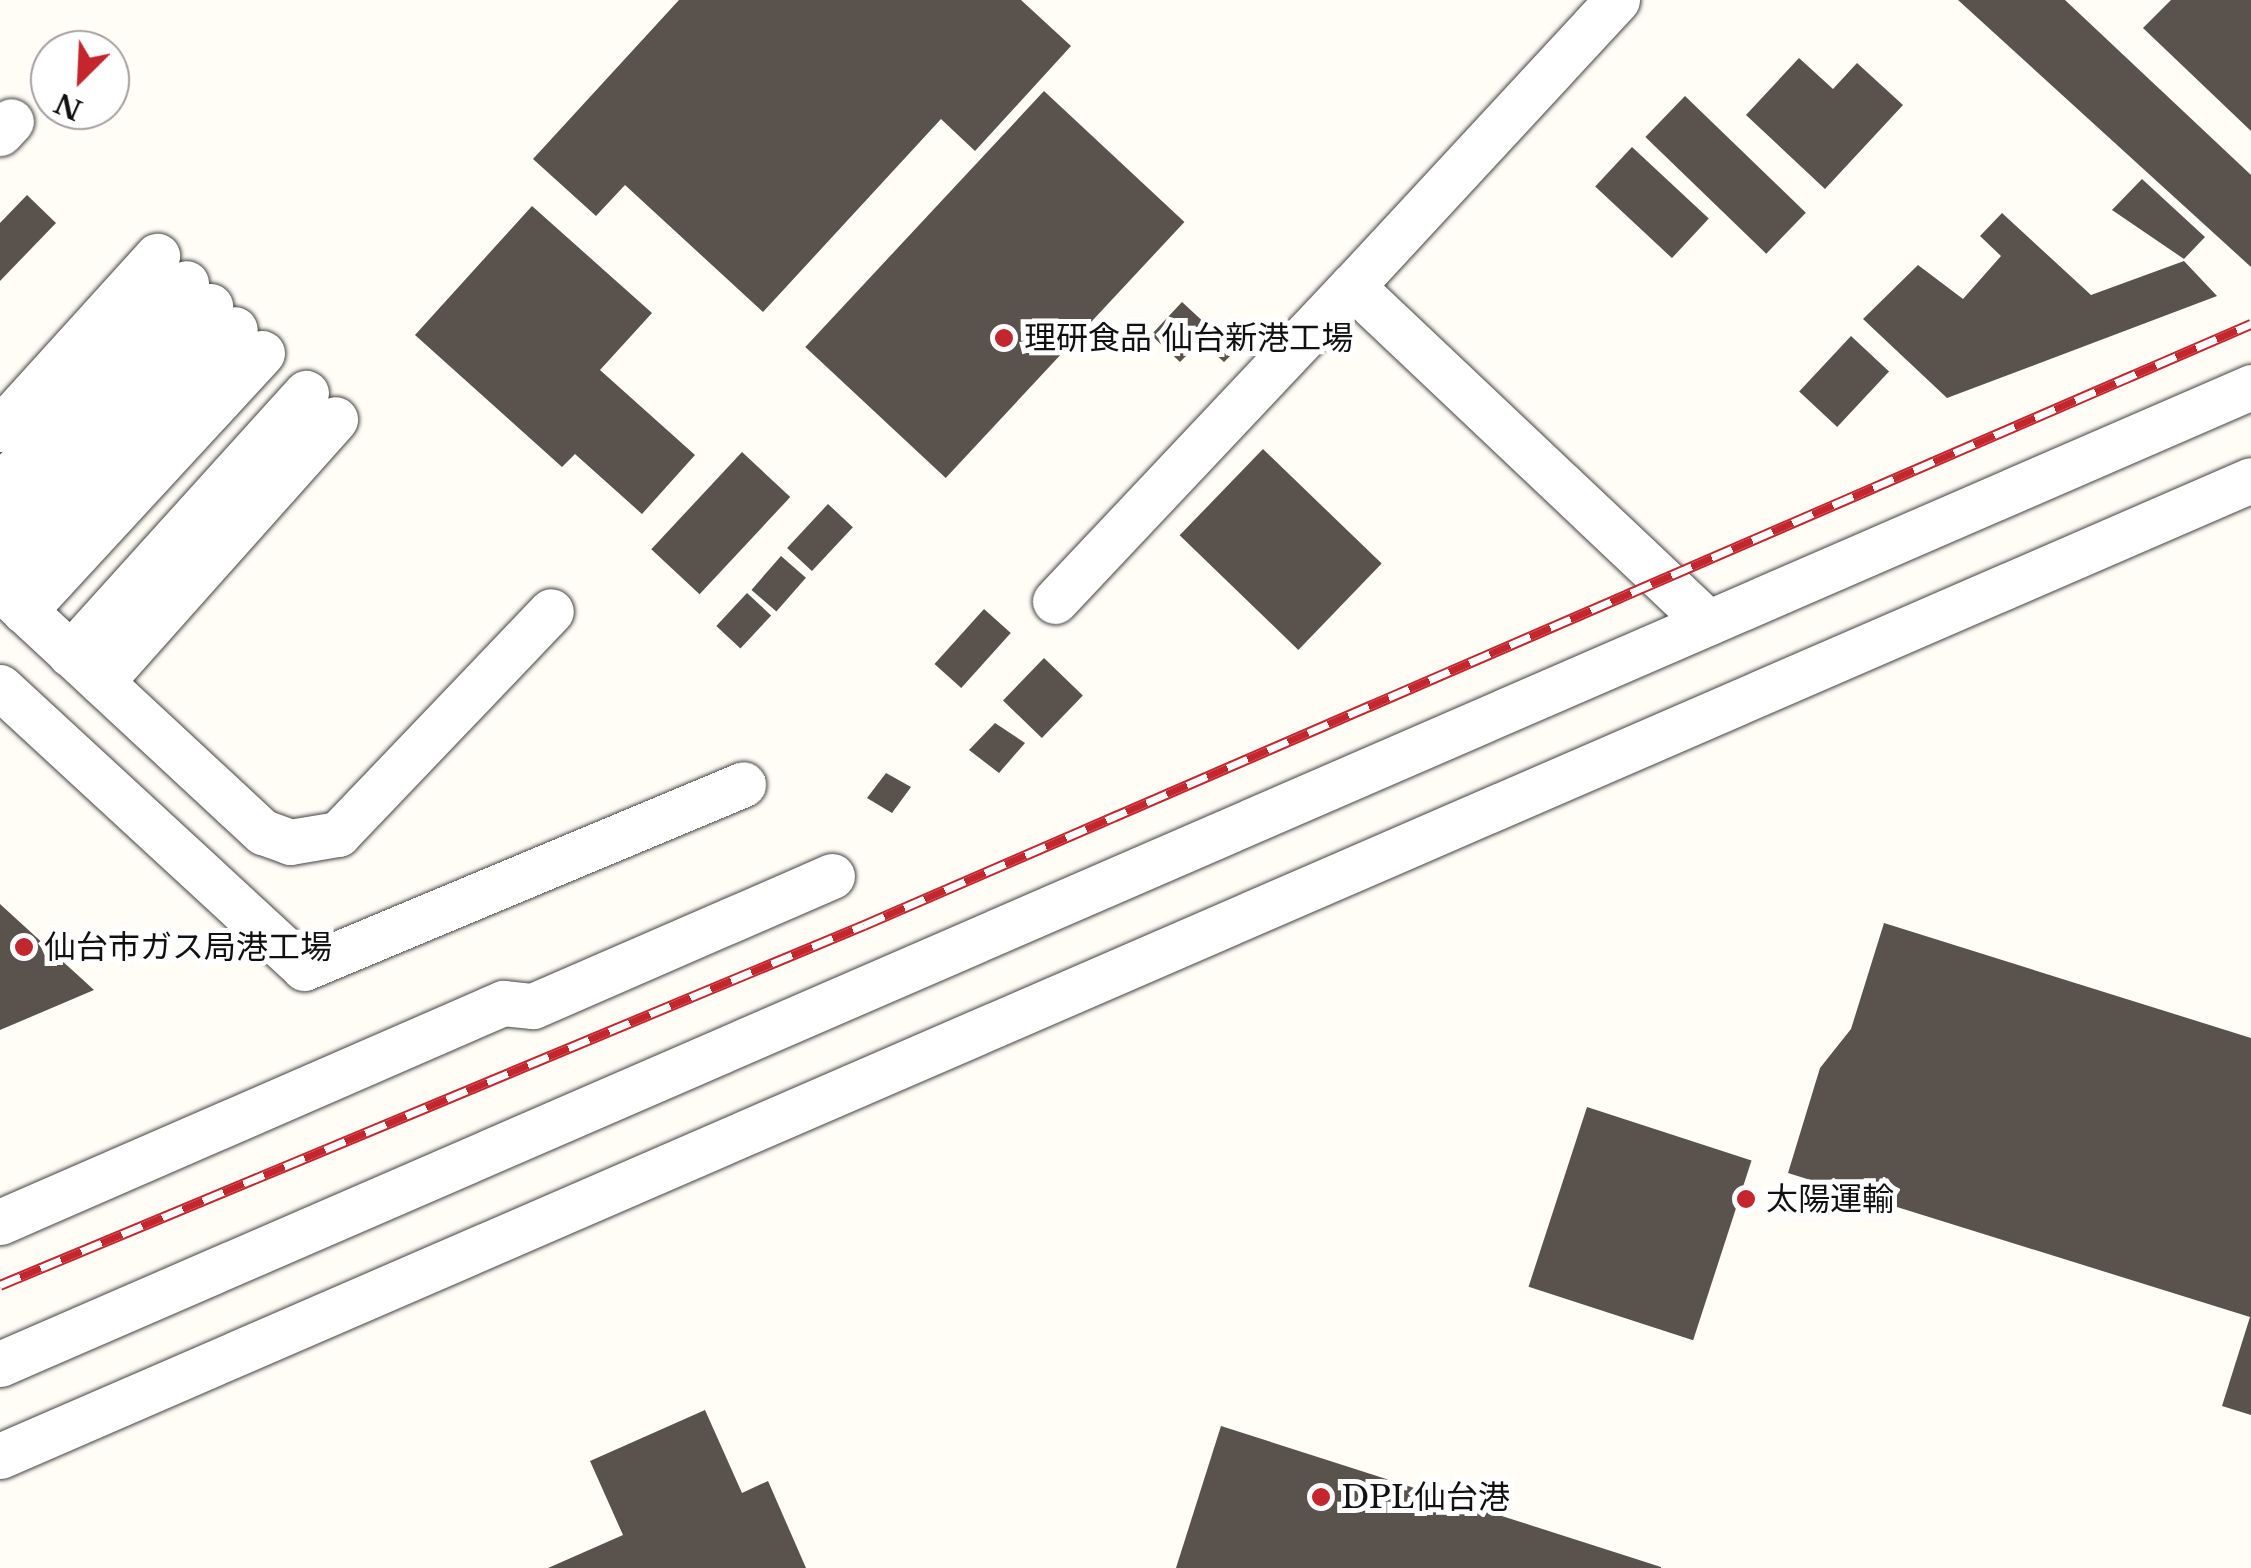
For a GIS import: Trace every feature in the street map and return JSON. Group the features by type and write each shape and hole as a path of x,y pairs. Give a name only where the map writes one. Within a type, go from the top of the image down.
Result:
{"street":[{"path":"1054,601 1617,0"},
{"path":"1352,286 1708,623"},
{"path":"0,429 247,339"},
{"path":"0,487 247,339"},
{"path":"0,542 247,339"},
{"path":"40,626 247,339"},
{"path":"40,626 247,339"},
{"path":"40,626 247,339"},
{"path":"0,1364 826,1013 2251,387"},
{"path":"0,1456 856,1080 2251,480"},
{"path":"40,626 263,832 290,842 338,834 552,611"},
{"path":"0,687 304,968 743,784"},
{"path":"0,1222 504,1003 533,1006 832,876"},
{"path":"826,1013 856,1080"}],"building":[{"path":"679,0 1021,0 1071,46 975,151 941,119 763,312 625,185 596,216 533,159"},
{"path":"1958,0 2065,0 2251,175 2251,267"},
{"path":"2171,0 2251,0 2251,131 2143,28"},
{"path":"1799,58 1833,89 1857,63 1903,105 1825,189 1746,115"},
{"path":"1044,91 1184,222 946,478 805,347"},
{"path":"1685,96 1806,213 1766,254 1645,137"},
{"path":"1632,147 1709,219 1672,258 1595,186"},
{"path":"2142,179 2205,237 2184,259 2112,210"},
{"path":"27,195 56,223 0,281 0,223"},
{"path":"532,206 652,313 600,370 695,455 642,514 575,454 562,467 415,335"},
{"path":"2002,213 2091,295 2184,261 2217,296 1947,398 1863,319 1918,265 1963,299 2001,256 1980,236"},
{"path":"1182,302 1235,351 1224,362 1201,341 1180,362 1151,335"},
{"path":"1851,336 1889,371 1837,427 1799,392"},
{"path":"1263,449 1382,564 1298,650 1180,535"},
{"path":"742,452 790,497 700,594 651,549"},
{"path":"828,504 853,527 812,571 787,548"},
{"path":"781,556 806,578 776,612 751,590"},
{"path":"747,593 771,616 740,648 716,626"},
{"path":"984,609 1011,633 961,688 934,664"},
{"path":"1044,658 1083,696 1042,738 1003,700"},
{"path":"995,723 1025,743 999,773 969,750"},
{"path":"886,773 911,787 892,813 867,798"},
{"name":"仙台市ガス局港工場","path":"0,904 94,990 0,1030"},
{"path":"1884,923 2251,1038 2251,1415 2222,1406 2250,1317 1788,1173 1820,1068 1851,1029"},
{"path":"1587,1107 1752,1160 1693,1340 1529,1287"},
{"path":"705,1410 742,1493 768,1481 806,1568 548,1568 623,1535 590,1461"},
{"name":"DPL仙台港","path":"1221,1426 1661,1567 1661,1568 1176,1568"}],"railway":[{"path":"0,1285 864,925 2251,324"}],"place":[{"name":"理研食品 仙台新港工場","path":"1004,338"},
{"name":"仙台市ガス局港工場","path":"24,947"},
{"name":"太陽運輸","path":"1746,1199"},
{"name":"DPL仙台港","path":"1321,1497"}]}
